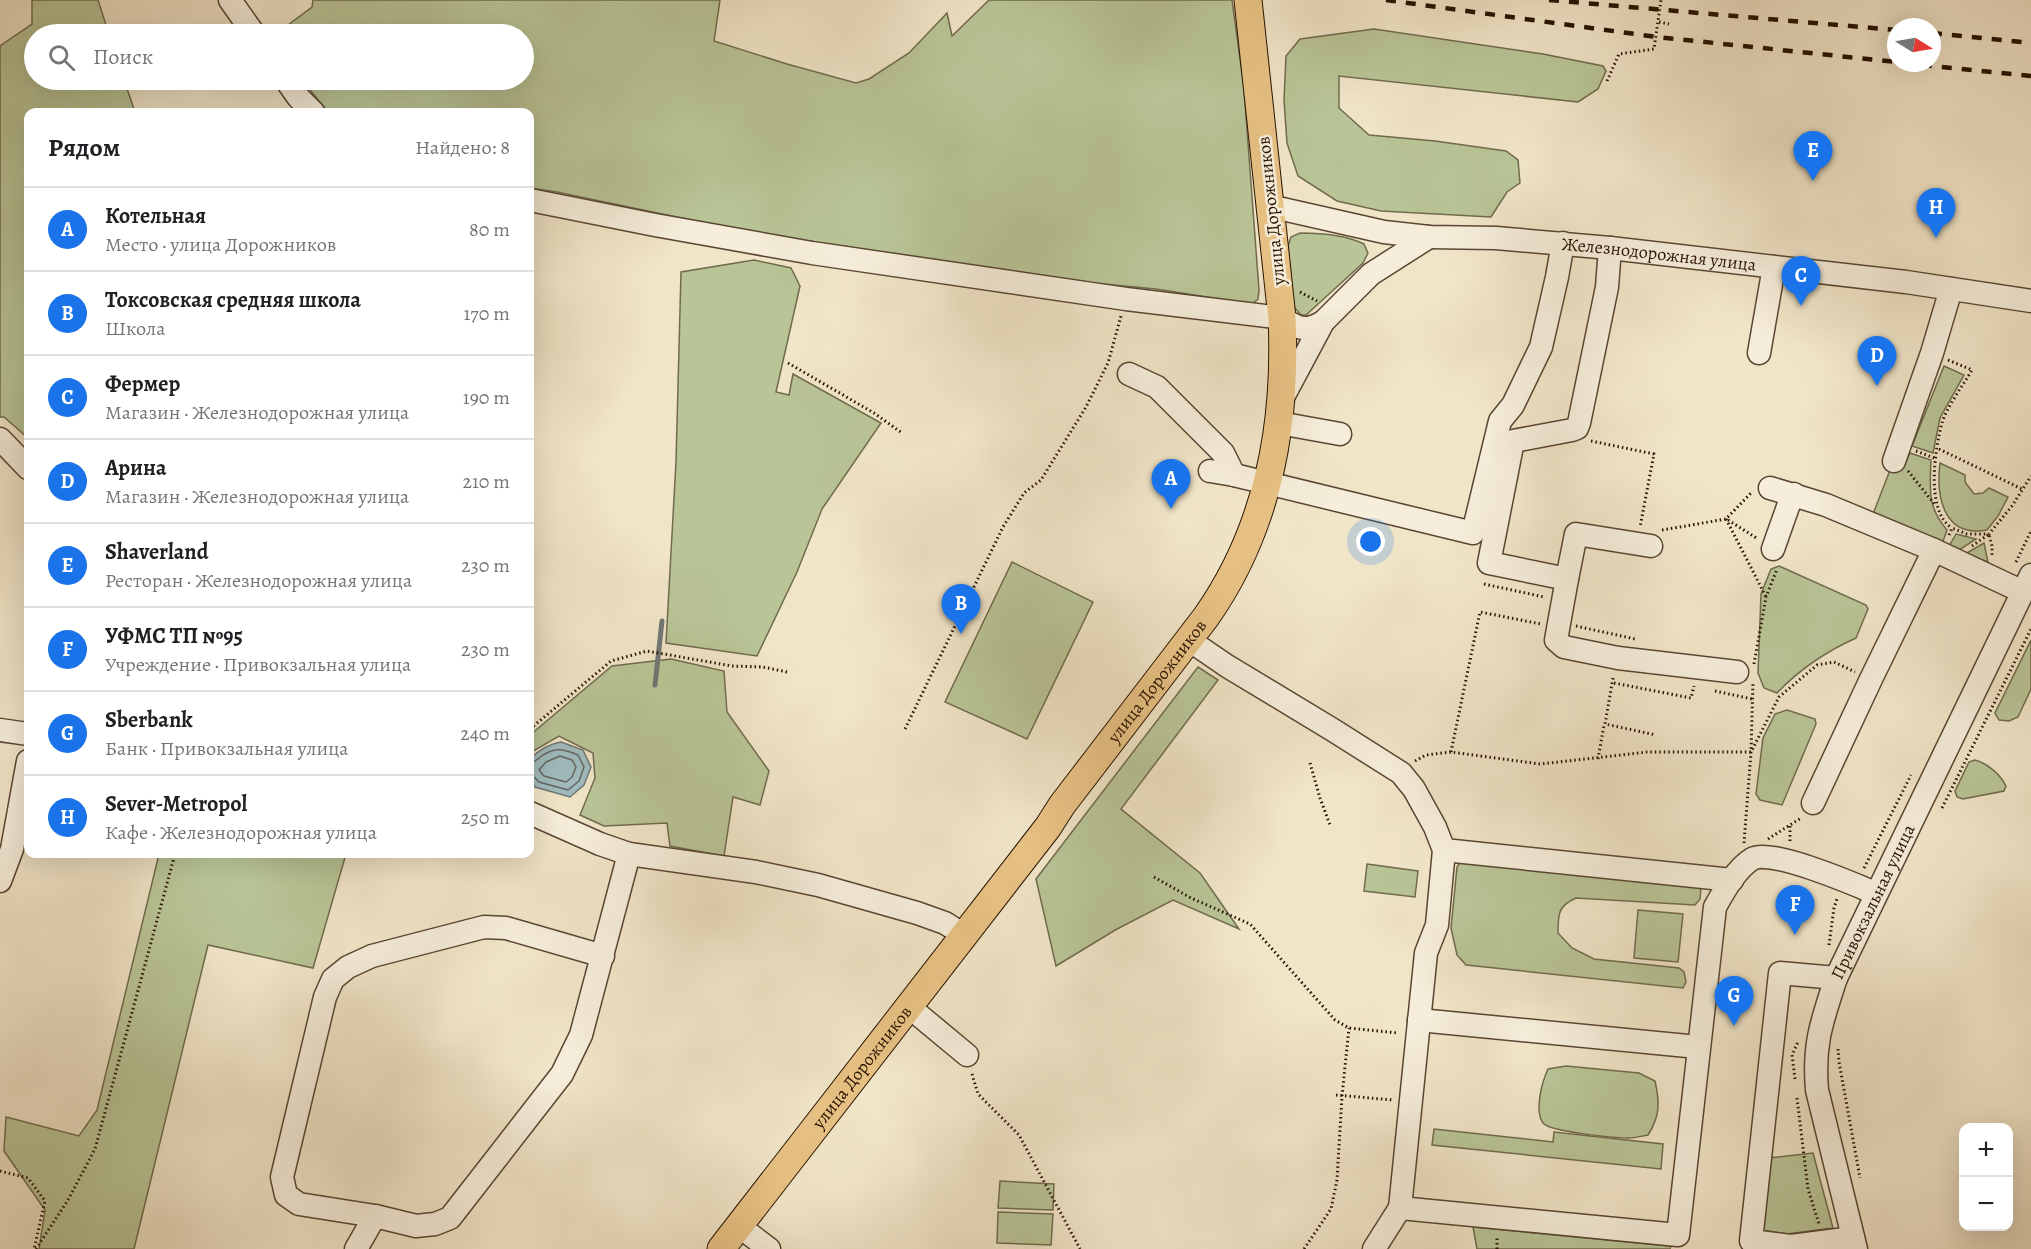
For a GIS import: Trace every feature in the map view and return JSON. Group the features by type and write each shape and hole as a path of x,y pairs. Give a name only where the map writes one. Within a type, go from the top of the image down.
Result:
{"main road":[{"name":"улица Дорожников","path":"721,1249 1190,640 1222,595 1240,562 1268,483 1281,410 1284,360 1282,318 1248,0"}],"street":[{"path":"230,0 247,24"},
{"path":"293,90 309,108"},
{"path":"534,201 812,253 1126,299 1282,318 1301,328 1311,328 1320,311 1371,274 1429,237"},
{"name":"Железнодорожная улица","path":"1269,206 1384,231 1429,237 1496,238 1610,248 1774,267 2031,302"},
{"path":"1210,471 1473,533 1500,421 1513,405 1541,347 1563,243"},
{"path":"1567,579 1488,563 1513,441 1572,430 1580,423 1607,287 1610,248"},
{"path":"1759,353 1774,267"},
{"path":"1896,457 1951,290"},
{"path":"1320,311 1281,410 1340,434"},
{"path":"1129,374 1157,387 1223,453 1234,475"},
{"path":"0,439 24,464"},
{"path":"1770,488 1792,497 1826,505 1938,552 2027,583"},
{"path":"1776,556 1792,497"},
{"path":"1650,537 1576,534 1556,640 1564,646 1618,658 1748,673"},
{"path":"1813,803 1871,679 1938,552"},
{"name":"Привокзальная улица","path":"1855,1243 1822,1115 1815,1064 1818,1035 1836,978 1875,893 1914,819 2027,583"},
{"path":"1190,640 1227,666 1401,773 1419,798 1444,850 1437,925 1426,953 1400,1208 1375,1248"},
{"path":"0,730 24,733"},
{"path":"0,881 12,849 24,783"},
{"path":"534,815 600,844 629,854 756,872 818,885 927,916 945,923 964,935"},
{"path":"1444,850 1732,880"},
{"path":"603,957 506,928 484,927 372,956 348,967 333,979 325,997 282,1177 286,1195 299,1204 375,1216 416,1226 435,1224 450,1218 562,1074 581,1035 603,957 629,854"},
{"path":"1400,1208 1678,1235 1714,907 1732,880 1756,858 1801,866 1875,893"},
{"path":"1836,978 1780,974 1751,1241 1791,1246 1855,1243"},
{"path":"908,1006 967,1055"},
{"path":"1418,1027 1698,1047"},
{"path":"356,1249 375,1216"},
{"path":"739,1226 769,1249"}],"path":[{"path":"1607,81 1619,54 1654,49 1661,0"},
{"path":"1659,22 1669,24"},
{"path":"1294,289 1320,311"},
{"path":"905,729 1003,527 1024,494 1041,480 1086,407 1108,363 1126,299"},
{"path":"1932,353 1972,370 1942,421 1934,491 1942,519 1952,528 1967,534 1989,534 2024,490 2031,476"},
{"path":"788,363 874,412 902,433"},
{"path":"1582,439 1654,454 1640,531 1650,537 1726,519 1751,493 1792,497"},
{"path":"1938,449 2024,490"},
{"path":"1896,457 1937,507"},
{"path":"1726,519 1776,556 1748,673 1753,699 1752,752 1743,845 1756,858 1766,840 1801,818 1813,803"},
{"path":"1726,519 1766,597"},
{"path":"1938,552 1952,528"},
{"path":"1451,752 1480,612 1550,626"},
{"path":"1567,624 1644,641"},
{"path":"1941,809 2031,629"},
{"path":"534,726 611,661 647,651 732,666 764,667 787,672"},
{"path":"1752,752 1779,697 1817,665 1833,662 1871,679"},
{"path":"1614,683 1691,698 1694,686 1704,688"},
{"path":"1713,690 1753,699"},
{"path":"1598,759 1605,724"},
{"path":"1396,771 1426,755 1451,752 1540,764 1647,752 1752,752"},
{"path":"1310,763 1330,825"},
{"path":"35,1249 68,1200 95,1149 174,858"},
{"path":"1154,877 1191,898 1250,924 1335,1020 1349,1028 1418,1027"},
{"path":"1304,1249 1330,1209 1337,1180 1349,1028"},
{"path":"1838,1043 1839,1062 1862,1188"},
{"path":"967,1055 978,1094 1019,1135 1080,1249"},
{"path":"1336,1095 1410,1102"},
{"path":"0,1171 28,1178 45,1201 35,1249"}],"green space":[{"path":"32,0 98,0 106,24 32,24"},
{"path":"313,0 720,0 714,41 856,83 869,79 909,53 947,13 952,36 989,0 1232,0 1244,89 1258,299 1252,304 748,232 534,189 534,108 325,108 310,90 534,90 534,24 289,24 312,7"},
{"path":"1374,29 1543,54 1603,66 1606,71 1598,89 1578,102 1339,76 1339,108 1369,135 1506,151 1518,160 1520,183 1507,192 1491,217 1381,211 1337,201 1298,176 1287,143 1284,100 1286,56 1300,39"},
{"path":"24,30 24,90 127,90 134,108 24,108 24,434 4,417 0,417 0,46"},
{"path":"1300,233 1349,238 1364,244 1368,253 1363,263 1306,315 1301,315 1294,307 1288,246 1291,237"},
{"path":"754,260 791,268 800,286 776,392 789,395 793,374 881,423 822,509 797,572 757,656 666,643 676,462 681,272"},
{"path":"1944,366 1964,375 1940,418 1933,453 1912,446"},
{"path":"1910,453 1931,460 1931,497 1936,513 1947,530 1941,547 1873,514 1892,465 1903,468"},
{"path":"1940,463 1965,475 1965,482 1974,494 1983,493 1989,488 2008,497 1987,530 1972,531 1961,528 1952,521 1946,512 1939,489"},
{"path":"1956,534 1976,539 1956,552 1948,548"},
{"path":"1984,543 1988,562 1965,554"},
{"path":"1012,562 1093,602 1027,739 945,702"},
{"path":"1779,566 1866,605 1868,609 1856,638 1814,662 1777,693 1764,688 1758,673 1761,594 1771,569"},
{"path":"2031,640 2031,689 2018,717 2009,721 1999,720 1995,713"},
{"path":"671,659 724,671 727,712 769,771 760,805 733,797 724,856 670,846 667,823 604,826 580,815 595,778 593,753 559,736 534,751 534,732 612,666"},
{"path":"1198,667 1218,680 1121,809 1200,873 1239,929 1173,900 1117,929 1056,966 1036,879"},
{"path":"1787,710 1815,719 1816,724 1782,805 1760,800 1756,794 1763,738 1775,714"},
{"path":"1975,760 1997,773 2006,786 2004,791 1963,799 1957,797 1955,791 1969,762"},
{"path":"158,858 345,858 313,968 208,945 134,1249 39,1249 45,1210 4,1151 6,1117 79,1136 97,1110"},
{"path":"1462,859 1701,887 1700,899 1695,905 1576,898 1562,908 1559,916 1558,933 1572,948 1594,959 1679,968 1684,972 1686,982 1683,988 1466,965 1457,955 1451,928 1457,867"},
{"path":"1367,864 1418,871 1415,897 1364,891"},
{"path":"1638,910 1683,914 1678,962 1634,958"},
{"path":"1566,1066 1639,1073 1655,1081 1658,1109 1655,1122 1648,1135 1629,1138 1598,1136 1570,1132 1543,1123 1540,1118 1539,1104 1548,1069"},
{"path":"1434,1129 1553,1142 1554,1132 1663,1144 1661,1169 1432,1145"},
{"path":"1813,1153 1833,1228 1787,1234 1761,1230 1769,1158"},
{"path":"1000,1181 1054,1184 1053,1210 998,1208"},
{"path":"998,1212 1053,1214 1051,1245 997,1243"},
{"path":"1473,1227 1671,1246 1670,1249 1477,1249"}],"water":[{"path":"561,742 583,750 591,767 584,785 570,797 534,785 534,756 552,744"}],"waterway":[{"path":"655,685 662,621"}],"railway":[{"path":"1386,0 1657,37 1887,61"},
{"path":"1549,0 1887,29"},
{"path":"1941,34 2031,43"},
{"path":"1941,67 2031,76"}],"place":[{"name":"Shaverland","path":"1813,181"},
{"name":"Sever-Metropol","path":"1936,238"},
{"name":"Фермер","path":"1801,306"},
{"name":"Арина","path":"1877,386"},
{"name":"Котельная","path":"1171,509"},
{"name":"Токсовская средняя школа","path":"961,634"},
{"name":"УФМС ТП №95","path":"1795,935"},
{"name":"Sberbank","path":"1734,1026"}]}
